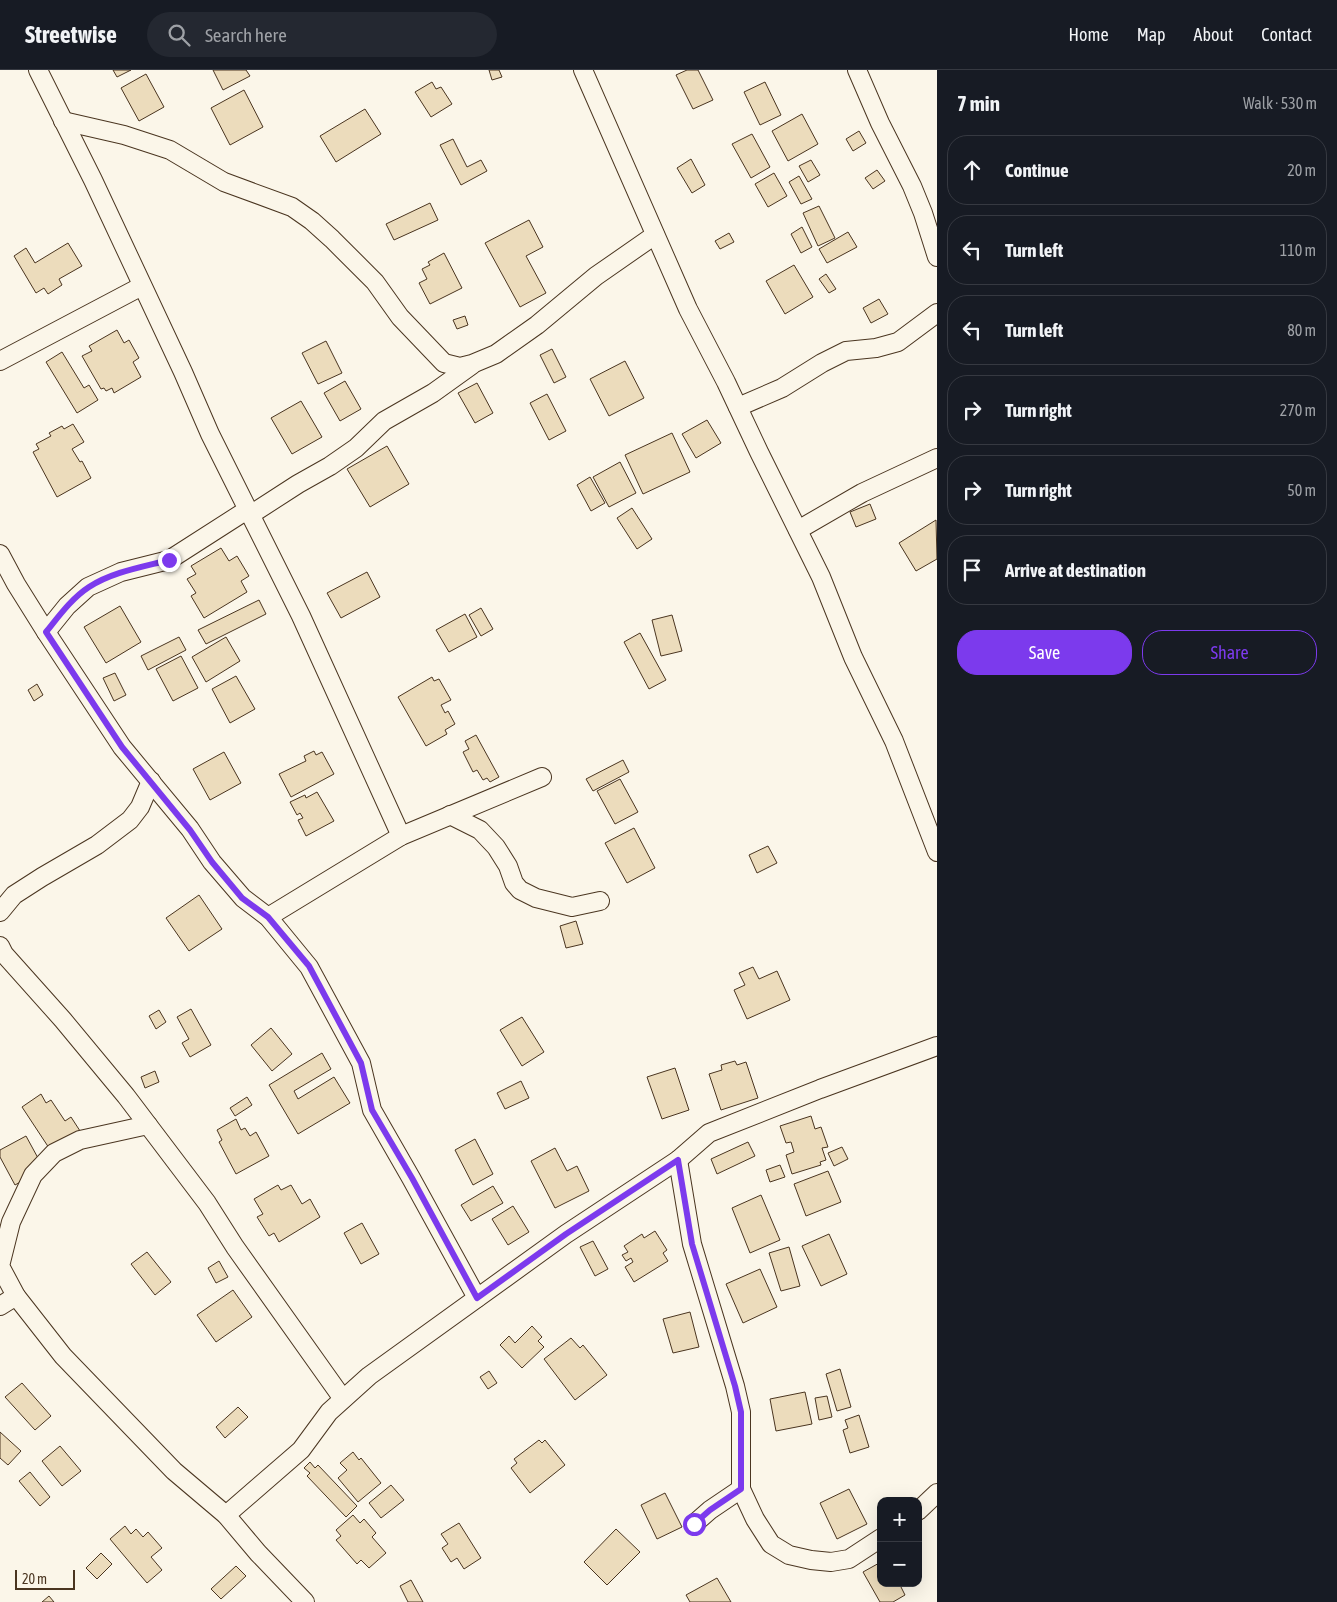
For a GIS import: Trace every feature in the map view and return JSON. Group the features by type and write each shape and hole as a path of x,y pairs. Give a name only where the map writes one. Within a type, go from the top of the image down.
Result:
{"street":[{"path":"38,70 93,180 248,513 301,616 401,836"},
{"path":"583,70 688,309 821,577 853,658 894,741 937,852"},
{"path":"857,70 880,123 912,186 937,257"},
{"path":"63,121 124,134 170,150 224,182 292,207 312,221 332,239 375,282 400,317 444,363 460,367 496,354 530,330 596,276 655,236"},
{"path":"0,361 142,286"},
{"path":"738,407 782,388 822,363 846,351 876,348 898,342 937,313"},
{"path":"46,632 67,606 88,587 121,572 169,560 330,466 356,448 384,421 433,393 472,364"},
{"path":"798,530 862,493 937,458"},
{"path":"0,554 8,587 46,632 122,747 190,830 212,862 242,898 268,917 309,966 361,1063 372,1110 412,1178 477,1298"},
{"path":"268,917 401,836 542,777"},
{"path":"0,912 14,896 42,877 98,846 130,820 140,806 151,782"},
{"path":"450,815 480,830 496,847 508,866 514,883 520,890 536,898 572,907 600,901"},
{"path":"0,946 4,954 69,1028 148,1124 206,1203 343,1399"},
{"path":"226,1515 301,1450 329,1412 369,1376 566,1234 678,1160 709,1133 820,1089 937,1046"},
{"path":"148,1124 80,1140 54,1153 33,1175 18,1206 11,1222 0,1266 16,1296 63,1356 174,1471 226,1515 258,1553 305,1602"},
{"path":"678,1160 692,1244 735,1386 741,1412 741,1489 754,1519 771,1544 789,1555 811,1560 831,1562 849,1559 877,1541"},
{"path":"0,1306 16,1296"},
{"path":"694,1524 710,1510 741,1489"},
{"path":"922,1507 937,1493"}],"building":[{"path":"113,70 131,70 117,77"},
{"path":"213,70 246,70 250,76 223,90"},
{"path":"489,70 499,70 502,77 492,80"},
{"path":"687,70 698,70 713,100 693,109 676,75"},
{"path":"146,74 164,107 139,121 121,88"},
{"path":"432,82 436,89 441,87 452,104 431,117 415,92"},
{"path":"765,82 781,115 760,125 744,92"},
{"path":"244,90 263,127 230,145 211,108"},
{"path":"365,109 381,134 336,162 320,136"},
{"path":"802,114 818,144 788,161 772,131"},
{"path":"859,131 866,143 853,151 846,139"},
{"path":"752,134 770,167 751,178 732,144"},
{"path":"453,139 467,167 481,160 487,171 461,185 440,145"},
{"path":"691,159 705,185 692,193 677,168"},
{"path":"811,160 820,175 808,182 799,166"},
{"path":"877,170 885,181 873,189 865,178"},
{"path":"774,173 787,196 768,207 755,184"},
{"path":"799,176 812,199 801,204 789,182"},
{"path":"430,203 438,220 394,240 386,224"},
{"path":"819,206 835,238 818,246 803,213"},
{"path":"529,220 543,247 526,256 546,293 520,307 485,243"},
{"path":"802,227 812,247 801,253 791,234"},
{"path":"848,232 857,247 827,263 819,249"},
{"path":"729,233 734,242 720,249 715,241"},
{"path":"68,243 82,266 59,279 62,285 48,294 44,288 36,293 14,256 26,248 35,263"},
{"path":"444,253 462,288 430,304 419,283 427,279 422,269 430,265 428,262"},
{"path":"794,265 813,297 785,314 766,281"},
{"path":"826,274 836,289 829,293 819,279"},
{"path":"879,299 888,314 871,323 863,308"},
{"path":"465,316 468,325 457,329 453,320"},
{"path":"117,330 124,343 129,340 139,358 133,362 141,377 114,393 112,388 106,391 104,388 101,389 82,356 92,351 89,346"},
{"path":"326,341 342,373 318,384 302,353"},
{"path":"552,349 566,377 554,383 540,355"},
{"path":"62,352 84,388 89,385 98,400 77,413 46,362"},
{"path":"625,361 644,398 609,416 590,379"},
{"path":"345,381 361,409 340,421 324,393"},
{"path":"477,383 493,413 475,423 458,393"},
{"path":"547,394 566,431 549,440 530,403"},
{"path":"301,401 322,437 292,454 271,418"},
{"path":"707,420 721,443 696,458 682,434"},
{"path":"73,424 84,442 72,449 80,462 82,461 91,478 57,497 33,452 39,449 36,444 51,436 49,433 62,426 64,429"},
{"path":"672,433 690,472 643,494 625,455"},
{"path":"387,446 409,484 370,507 347,469"},
{"path":"620,462 636,493 609,507 593,477"},
{"path":"590,477 605,503 591,511 577,485"},
{"path":"870,504 876,519 856,527 850,512"},
{"path":"632,508 652,539 637,549 617,518"},
{"path":"936,520 937,559 916,571 899,543"},
{"path":"221,548 229,561 237,556 249,576 241,581 247,592 204,618 191,596 196,593 187,579 196,574 191,566"},
{"path":"367,572 380,597 341,618 327,593"},
{"path":"259,600 266,614 206,644 198,630"},
{"path":"120,606 141,642 106,663 84,627"},
{"path":"481,608 493,629 481,636 469,615"},
{"path":"465,614 477,637 449,652 436,630"},
{"path":"672,615 682,651 661,656 652,620"},
{"path":"640,633 666,680 649,689 624,642"},
{"path":"179,637 186,650 148,670 141,656"},
{"path":"226,637 240,661 206,682 192,657"},
{"path":"181,656 198,688 173,701 156,669"},
{"path":"115,673 126,695 114,701 103,678"},
{"path":"236,676 255,709 230,723 212,689"},
{"path":"432,677 434,681 439,679 451,700 441,705 445,713 448,711 455,724 445,730 447,734 426,746 398,697"},
{"path":"37,684 43,695 34,701 28,690"},
{"path":"476,735 499,777 490,782 487,778 483,780 477,770 473,772 463,752 469,749 465,741"},
{"path":"314,751 316,755 322,752 334,774 291,797 279,774 306,761 304,756"},
{"path":"224,752 241,783 210,800 193,769"},
{"path":"623,760 629,772 593,791 586,779"},
{"path":"620,779 638,812 615,824 597,791"},
{"path":"317,792 334,821 306,836 298,820 303,818 300,813 297,815 290,802 305,795 306,798"},
{"path":"634,828 655,868 627,883 605,843"},
{"path":"768,846 777,863 757,873 749,855"},
{"path":"199,895 222,929 189,951 166,918"},
{"path":"576,921 583,944 566,948 560,926"},
{"path":"753,967 759,979 777,971 790,1000 747,1019 734,990 745,985 739,973"},
{"path":"191,1009 211,1045 190,1057 182,1043 189,1039 177,1017"},
{"path":"159,1010 166,1022 156,1029 149,1016"},
{"path":"522,1017 544,1052 522,1066 500,1030"},
{"path":"271,1028 292,1054 272,1071 251,1045"},
{"path":"322,1053 331,1069 294,1091 298,1099 334,1077 350,1103 298,1134 269,1085"},
{"path":"735,1061 737,1065 746,1062 758,1098 721,1110 709,1074 722,1070 721,1065"},
{"path":"675,1068 689,1110 662,1119 647,1077"},
{"path":"155,1071 159,1082 145,1088 141,1077"},
{"path":"521,1081 529,1098 505,1109 497,1093"},
{"path":"41,1094 46,1103 51,1100 65,1121 71,1117 82,1134 53,1154 22,1107"},
{"path":"247,1097 252,1105 235,1116 230,1108"},
{"path":"811,1116 815,1129 821,1127 828,1147 822,1148 826,1160 820,1162 821,1165 792,1174 786,1155 794,1152 791,1142 786,1143 780,1126"},
{"path":"236,1119 241,1130 245,1128 250,1136 256,1132 269,1156 236,1174 219,1142 222,1140 217,1130"},
{"path":"26,1136 44,1169 15,1185 0,1157 0,1150"},
{"path":"475,1139 493,1174 473,1185 455,1150"},
{"path":"748,1142 755,1156 717,1174 711,1159"},
{"path":"842,1147 848,1159 834,1166 828,1153"},
{"path":"555,1148 567,1171 577,1166 589,1191 555,1208 531,1161"},
{"path":"780,1165 785,1177 770,1182 766,1170"},
{"path":"828,1171 841,1202 806,1216 794,1184"},
{"path":"278,1185 281,1190 291,1185 302,1204 310,1199 320,1217 279,1242 274,1233 269,1236 257,1217 263,1214 254,1199"},
{"path":"493,1186 503,1203 471,1221 461,1205"},
{"path":"761,1195 780,1240 750,1253 732,1208"},
{"path":"513,1206 529,1232 508,1245 492,1219"},
{"path":"362,1223 379,1254 361,1264 344,1233"},
{"path":"655,1231 667,1250 663,1253 668,1261 634,1282 625,1267 633,1262 631,1258 626,1261 622,1255 628,1252 624,1246 642,1234 644,1238"},
{"path":"829,1234 847,1274 821,1286 802,1246"},
{"path":"593,1241 608,1269 595,1276 580,1247"},
{"path":"789,1247 800,1286 781,1291 769,1253"},
{"path":"147,1252 171,1282 155,1295 131,1264"},
{"path":"219,1261 228,1277 216,1283 208,1268"},
{"path":"760,1269 777,1307 743,1323 726,1284"},
{"path":"233,1290 252,1317 216,1342 197,1315"},
{"path":"690,1312 699,1347 673,1353 663,1319"},
{"path":"532,1326 542,1337 538,1341 544,1347 522,1368 500,1345 509,1336 515,1343"},
{"path":"571,1338 580,1348 583,1345 607,1375 575,1400 544,1359"},
{"path":"840,1369 851,1407 837,1411 826,1374"},
{"path":"489,1371 497,1383 488,1389 480,1377"},
{"path":"22,1383 51,1416 35,1430 5,1397"},
{"path":"805,1392 812,1424 776,1431 770,1399"},
{"path":"827,1396 832,1417 819,1420 815,1398"},
{"path":"238,1407 248,1417 225,1438 216,1427"},
{"path":"859,1415 869,1447 850,1453 843,1430 848,1428 845,1420"},
{"path":"0,1432 21,1451 8,1465 0,1458"},
{"path":"539,1440 542,1443 545,1440 565,1465 530,1493 511,1468 517,1463 514,1459"},
{"path":"60,1446 81,1471 62,1486 42,1461"},
{"path":"353,1452 359,1460 361,1458 381,1483 358,1502 338,1478 347,1470 340,1463"},
{"path":"310,1462 315,1468 318,1465 357,1506 346,1517 307,1476 310,1473 304,1468"},
{"path":"30,1472 50,1497 40,1506 19,1481"},
{"path":"391,1485 404,1500 381,1518 369,1503"},
{"path":"849,1489 867,1524 837,1539 820,1503"},
{"path":"665,1493 682,1527 657,1539 641,1505"},
{"path":"353,1515 360,1523 364,1519 376,1533 372,1537 386,1553 369,1568 361,1560 357,1564 336,1540 341,1536 336,1530"},
{"path":"459,1523 481,1558 464,1569 457,1558 451,1562 442,1548 448,1544 441,1534"},
{"path":"125,1526 131,1534 136,1529 143,1537 148,1532 162,1548 151,1557 162,1570 147,1583 110,1539"},
{"path":"616,1529 640,1552 607,1585 584,1562"},
{"path":"101,1553 112,1564 97,1579 86,1568"},
{"path":"877,1564 877,1587 901,1587 905,1595 893,1602 880,1602 863,1572"},
{"path":"236,1566 246,1576 221,1599 211,1589"},
{"path":"717,1578 731,1602 690,1602 686,1595"},
{"path":"411,1580 423,1602 408,1602 400,1586"},
{"path":"49,1596 54,1602 42,1602"}],"route":[{"path":"169,560 121,572 88,587 67,606 46,632 122,747 190,830 212,862 242,898 268,917 309,966 361,1063 372,1110 412,1178 477,1298 566,1234 678,1160 692,1244 735,1386 741,1412 741,1489 710,1510 694,1524"}]}
